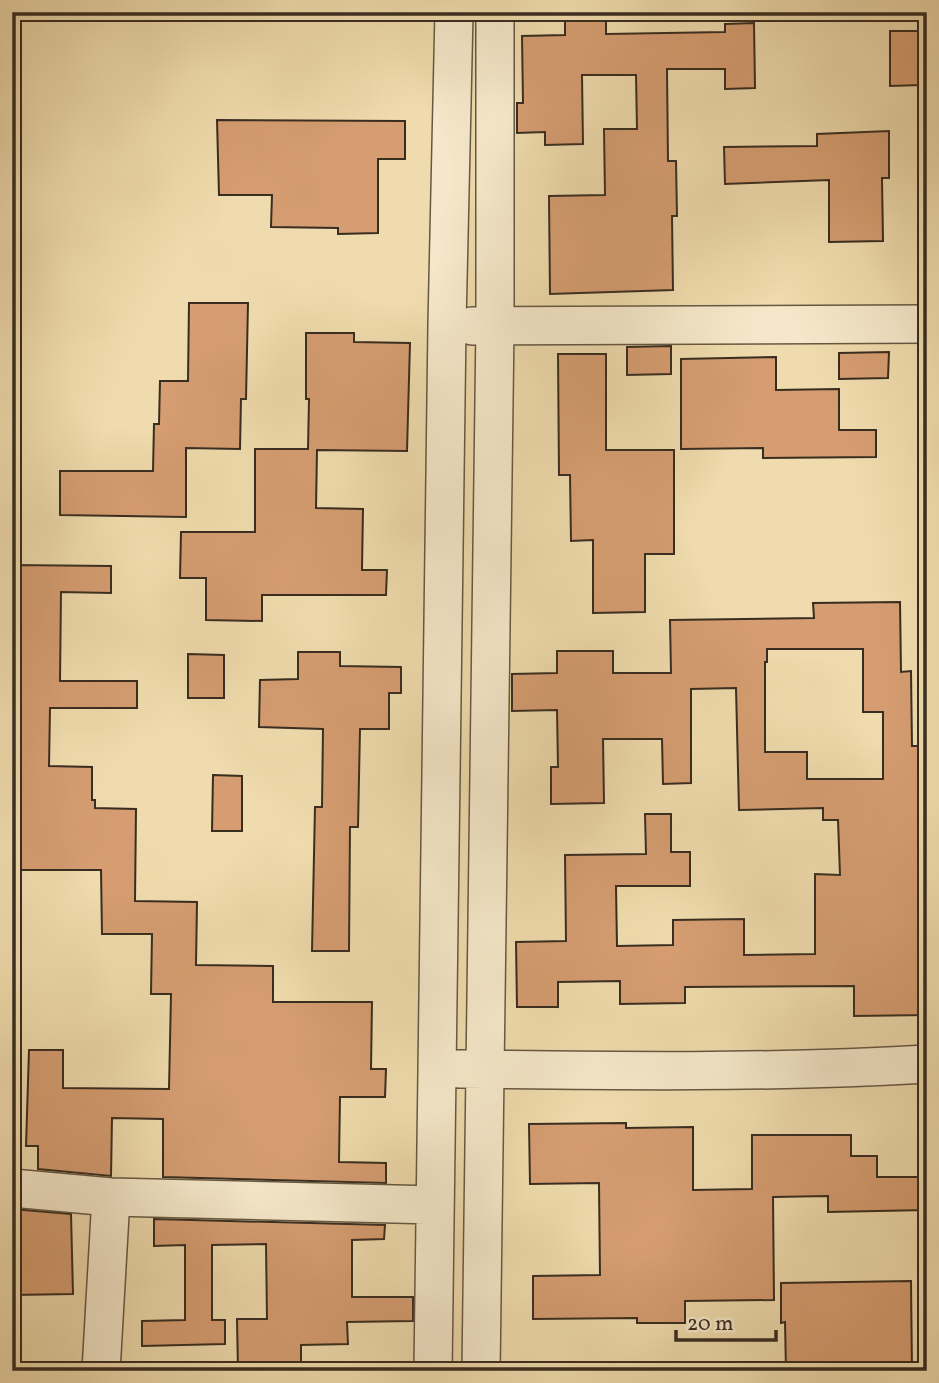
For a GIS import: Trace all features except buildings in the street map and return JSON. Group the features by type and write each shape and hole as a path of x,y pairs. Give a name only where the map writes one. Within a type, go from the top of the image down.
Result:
{"street":[{"path":"433,1371 447,325 454,12"},
{"path":"481,1371 495,326 495,12"},
{"path":"447,325 927,324"},
{"path":"437,1068 668,1072 927,1064"},
{"path":"12,1188 111,1197 435,1205"},
{"path":"101,1371 111,1197"}]}
